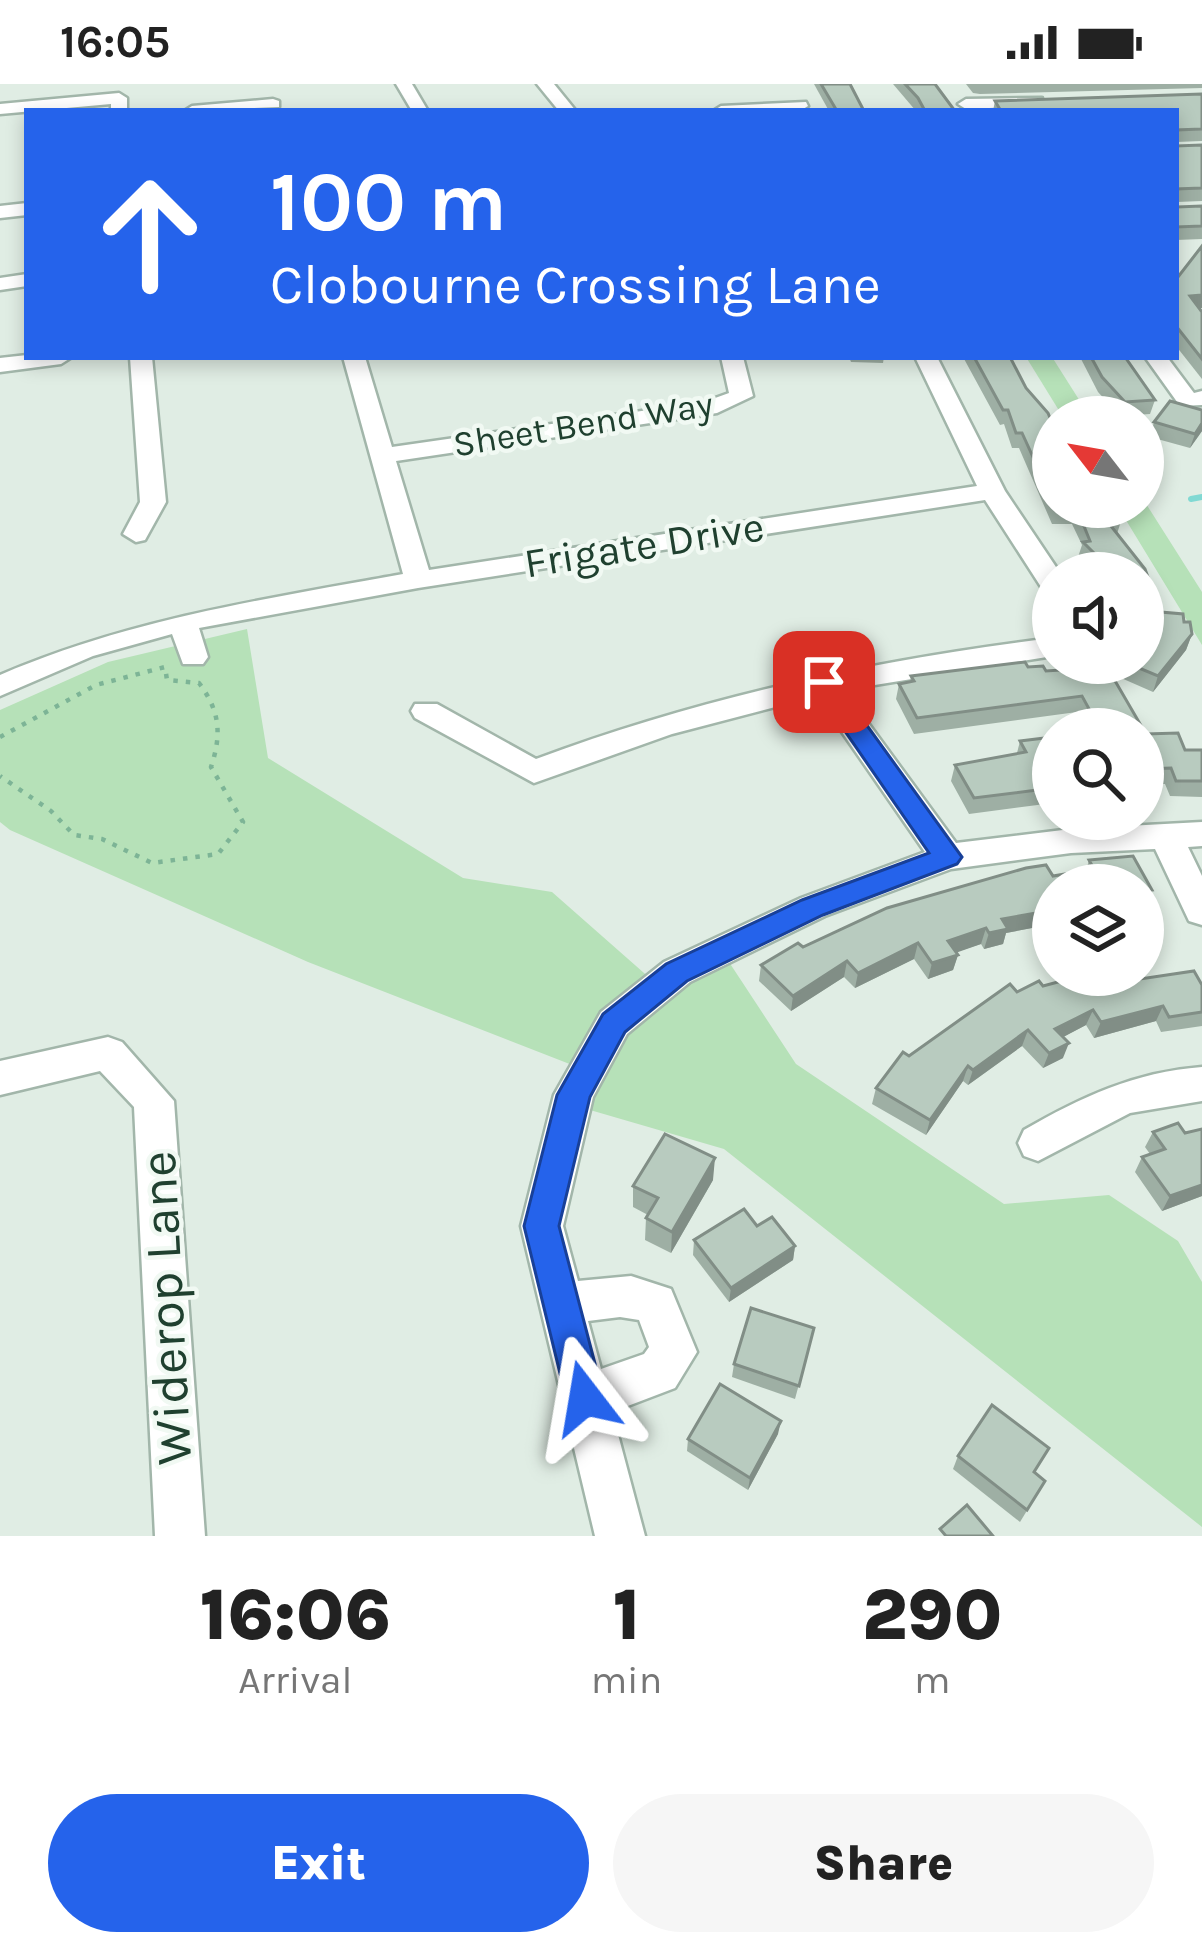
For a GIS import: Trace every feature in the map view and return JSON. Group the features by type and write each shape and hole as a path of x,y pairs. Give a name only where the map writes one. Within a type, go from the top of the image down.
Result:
{"street":[{"path":"266,84 274,107"},
{"path":"545,84 565,108"},
{"path":"951,84 968,107 1056,100"},
{"path":"0,109 119,98 118,108"},
{"path":"0,365 38,360"},
{"path":"136,534 153,502 141,360"},
{"path":"355,360 418,580"},
{"name":"Sheet Bend Way","path":"385,454 709,408 741,396 733,360"},
{"path":"927,360 992,491 1032,552"},
{"path":"1159,360 1195,400"},
{"name":"Frigate Drive","path":"0,686 82,650 183,622 418,580 992,491"},
{"path":"183,622 193,657"},
{"path":"426,710 534,772 629,733 824,682 1032,649"},
{"path":"824,682 947,857"},
{"path":"1202,834 1164,833 1202,912"},
{"path":"620,1536 542,1226 574,1095 614,1023 676,972 813,908 947,857 1101,840"},
{"name":"Widerop Lane","path":"0,1078 107,1053 154,1101 180,1536"},
{"path":"1039,1143 1111,1099 1162,1086 1202,1084"},
{"path":"562,1307 607,1295 638,1296 655,1304 674,1352 659,1372 585,1398"}],"path":[{"path":"0,737 96,686 165,667 167,680 199,682 218,706 221,734 211,767 244,822 218,854 152,863 101,839 74,835 51,811 0,776"}],"green space":[{"path":"1028,360 1054,360 1077,396 1050,396"},
{"path":"1131,528 1161,528 1202,592 1202,645 1164,583 1164,552 1145,552"},
{"path":"247,629 268,758 463,878 552,892 669,995 727,959 796,1064 1004,1204 1109,1195 1178,1241 1202,1282 1202,1527 724,1149 590,1110 603,1077 308,962 0,822 0,710 108,662"}],"building":[{"path":"821,84 850,84 862,108 835,108"},
{"path":"905,84 935,84 953,108 923,108"},
{"path":"1202,94 1202,129 1179,130 1179,108 999,108 995,101"},
{"path":"1202,145 1202,188 1179,189 1179,146"},
{"path":"1202,206 1202,226 1179,227 1179,207"},
{"path":"1202,246 1202,295 1190,296 1202,312 1202,359 1179,330 1179,276"},
{"path":"976,360 1012,360 1033,396 1032,455 1022,433 1016,433 1008,410 1003,410"},
{"path":"1093,360 1127,360 1152,396 1119,396"},
{"path":"1170,401 1202,410 1202,423 1195,434 1164,425 1164,409"},
{"path":"1085,528 1113,528 1132,552 1093,552 1083,542 1090,541"},
{"path":"1164,612 1183,614 1192,634 1164,669"},
{"path":"1025,662 1032,667 1032,684 1117,684 1131,708 1089,708 1082,696 917,718 899,684 914,681 911,676"},
{"path":"1164,733 1178,733 1185,750 1202,750 1202,781 1176,781 1171,768 1164,768"},
{"path":"1032,740 1032,791 974,798 955,765 1026,752 1020,741"},
{"path":"1133,856 1137,864 1091,864 1089,860"},
{"path":"1032,867 1032,914 1002,919 1008,929 989,933 986,928 948,941 958,955 932,963 918,943 858,973 847,961 793,996 761,965 798,943 803,947 887,908"},
{"path":"1194,971 1202,985 1202,1012 1169,1017 1163,1006 1101,1022 1093,1010 1055,1029 1069,1043 1049,1053 1028,1030 973,1070 968,1066 930,1120 876,1088 903,1052 909,1056 1010,984 1017,992 1032,984 1032,996 1164,996 1164,975"},
{"path":"1178,1123 1185,1133 1202,1129 1202,1185 1170,1196 1142,1157 1165,1149 1153,1132"},
{"path":"665,1134 715,1158 672,1232 646,1218 658,1198 633,1186"},
{"path":"744,1209 757,1226 772,1217 795,1246 731,1288 694,1240"},
{"path":"751,1308 814,1328 799,1386 734,1364"},
{"path":"720,1384 781,1421 750,1478 688,1439"},
{"path":"992,1405 1049,1448 1034,1472 1045,1481 1027,1510 958,1456"},
{"path":"967,1505 993,1536 946,1536 940,1529"}],"waterway":[{"path":"1191,499 1202,497"}],"route":[{"path":"585,1398 542,1226 574,1095 614,1023 676,972 813,908 947,857 824,682"}]}
